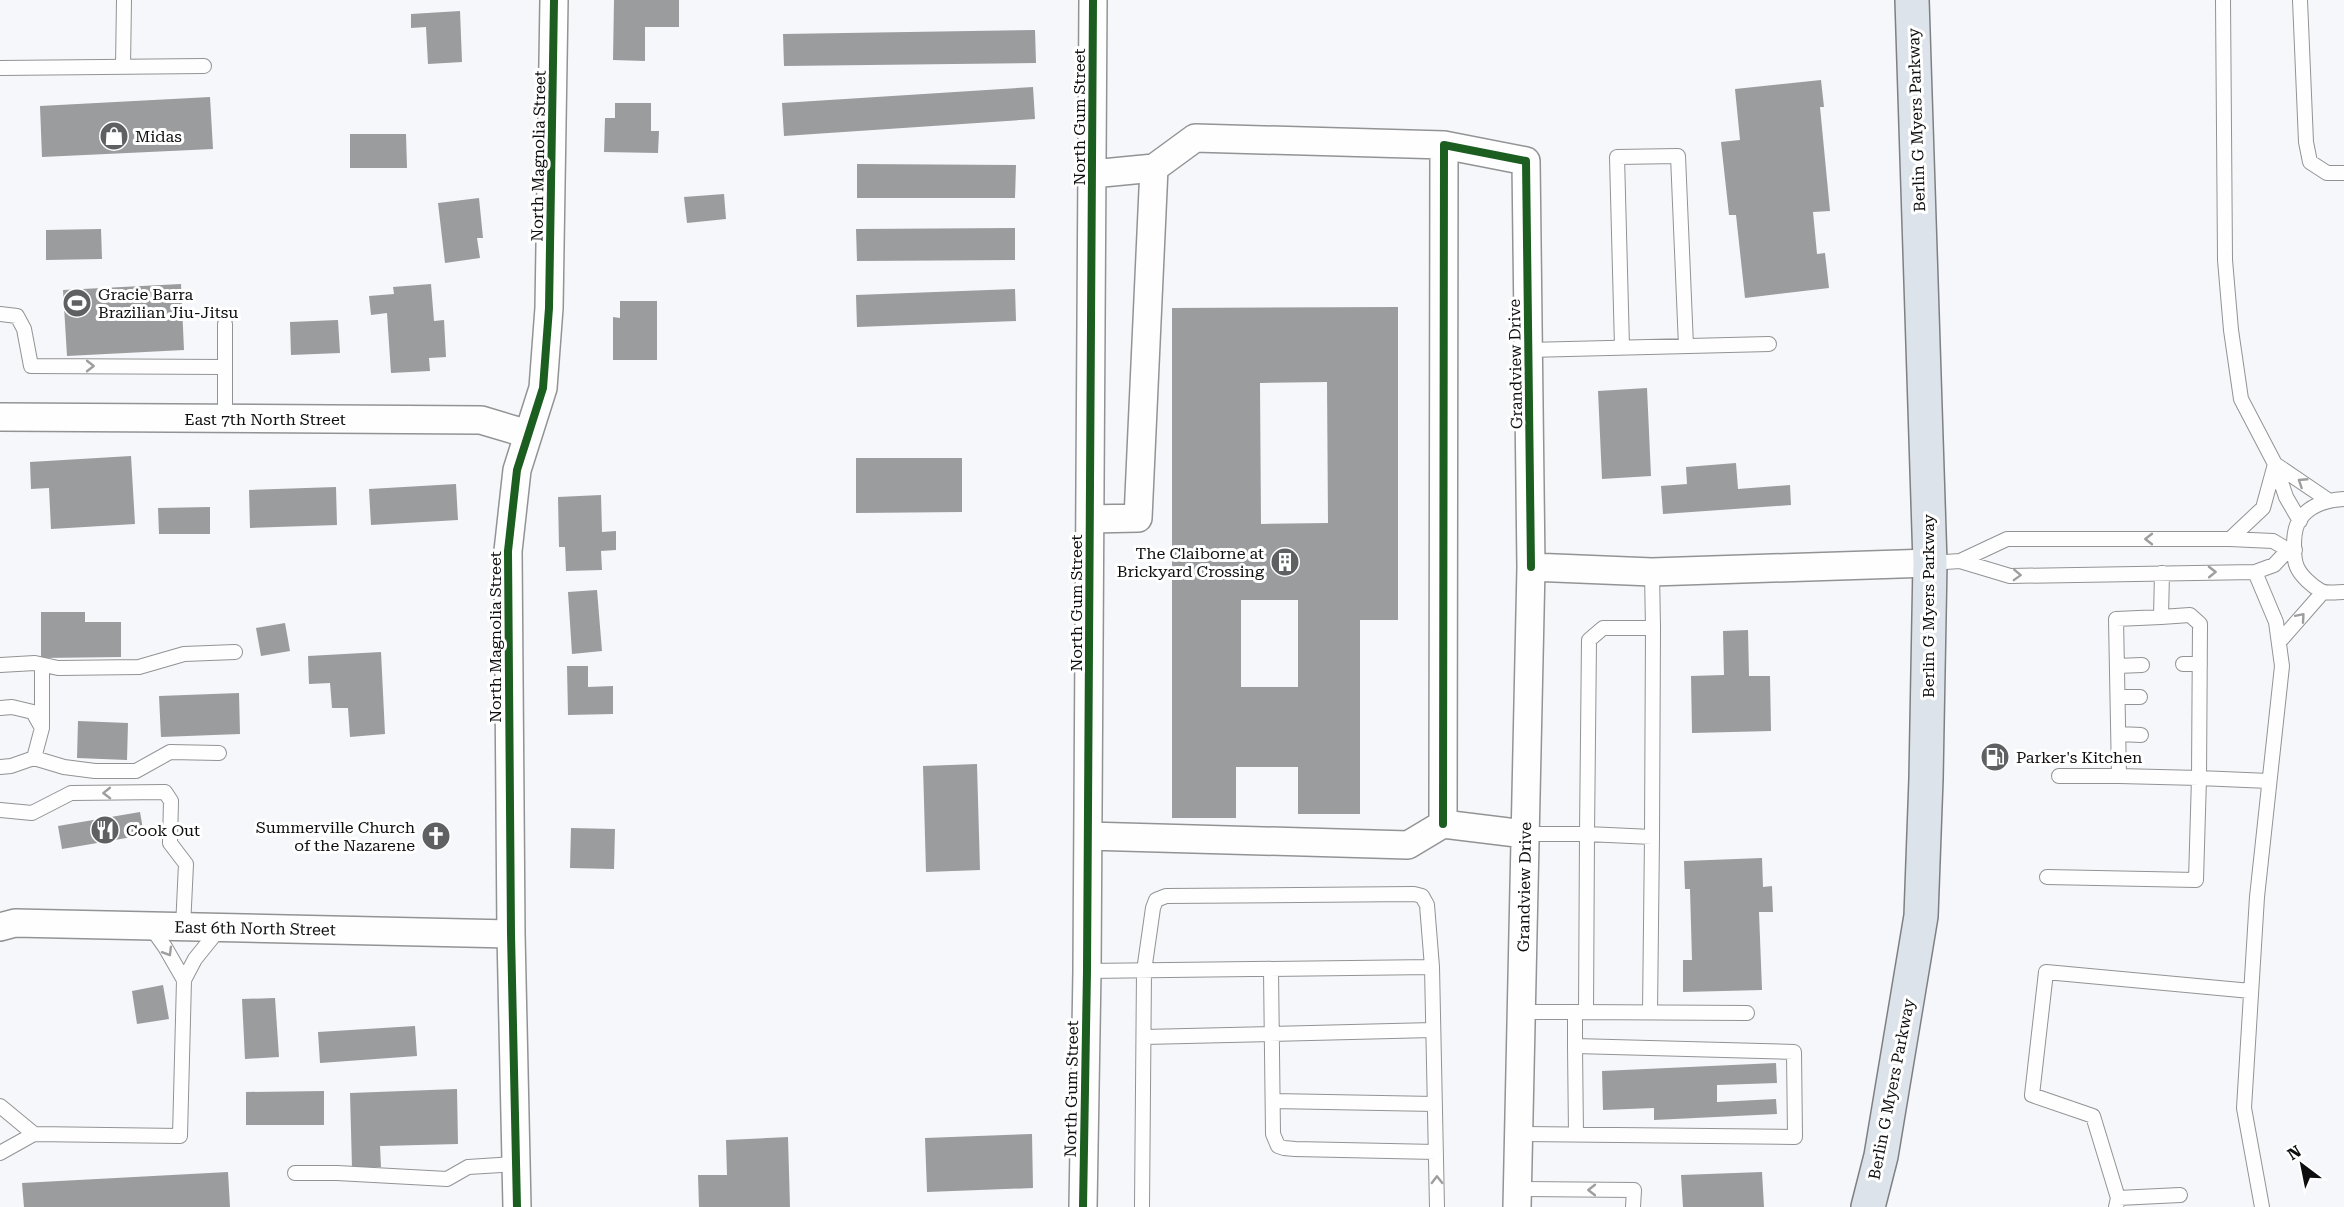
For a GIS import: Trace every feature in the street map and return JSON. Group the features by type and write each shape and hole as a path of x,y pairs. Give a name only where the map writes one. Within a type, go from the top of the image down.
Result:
{"main road":[{"name":"Berlin G Myers Parkway","path":"1868,1207 1881,1156 1921,916 1928,729 1946,562 1912,0"}],"street":[{"name":"North Magnolia Street","path":"517,1207 511,934 508,551 517,470 543,388 549,308 554,0"},
{"name":"North Gum Street","path":"1083,1207 1087,971 1093,0"},
{"path":"1092,174 1154,168 1195,138 1444,145 1443,824"},
{"name":"Grandview Drive","path":"1444,145 1526,161 1531,567 1517,1198"},
{"path":"1090,519 1138,518 1154,168"},
{"name":"East 7th North Street","path":"0,417 481,420 528,434"},
{"path":"1531,567 1652,572 1946,562"},
{"path":"1088,836 1408,845 1443,824 1525,834"},
{"name":"East 6th North Street","path":"0,927 15,923 511,934"}],"lane":[{"path":"123,0 123,67"},
{"path":"2223,0 2225,260 2230,330 2241,399 2275,464 2286,497 2300,521"},
{"path":"2300,0 2306,142 2310,162 2327,173 2344,173"},
{"path":"0,68 204,66"},
{"path":"1622,348 1617,157 1678,156 1686,346"},
{"path":"0,314 17,316 24,329 31,366 225,367"},
{"path":"225,324 225,419"},
{"path":"1528,350 1769,344"},
{"path":"2230,539 2263,508 2275,464"},
{"path":"2275,464 2328,500"},
{"path":"2344,499 2328,500 2314,506 2296,526 2292,550 2297,567 2309,582 2323,592 2344,592"},
{"path":"1946,562 2007,539 2230,539 2273,541 2292,550"},
{"path":"1946,562 2010,576 2255,572 2274,565 2292,550"},
{"path":"1650,1012 1652,572"},
{"path":"2255,572 2276,622 2282,666 2257,897 2244,1108 2262,1207"},
{"path":"2161,617 2162,573"},
{"path":"2279,642 2323,592"},
{"path":"2046,877 2196,880 2199,778 2193,736 2193,695 2200,664 2200,624 2190,615 2116,619 2119,776"},
{"path":"1576,1135 1575,1046 1581,1012 1587,834 1589,640 1603,628 1653,628"},
{"path":"0,665 35,663 58,668 139,667 184,654 236,652"},
{"path":"2183,664 2200,664"},
{"path":"34,758 42,728 42,665"},
{"path":"2117,666 2142,665"},
{"path":"2118,697 2140,697"},
{"path":"0,708 12,707 33,712 42,728"},
{"path":"2119,734 2142,735"},
{"path":"0,767 11,766 34,758 64,767 95,771 136,771 170,753 219,753"},
{"path":"2059,776 2270,781"},
{"path":"0,810 32,813 71,793 165,792 171,801 170,843 186,864 183,927"},
{"path":"1525,834 1652,837"},
{"path":"1142,1207 1144,971 1156,900 1166,896 1414,894 1422,896 1427,905 1432,967 1437,1207"},
{"path":"150,926 165,946 184,980"},
{"path":"0,1153 34,1134 180,1136 184,980 195,959 220,928"},
{"path":"1087,971 1432,967"},
{"path":"1271,970 1273,1134 1278,1146 1436,1152"},
{"path":"2180,1195 2117,1203 2093,1116 2032,1095 2046,972 2251,991"},
{"path":"1521,1012 1747,1013"},
{"path":"1144,1037 1433,1030"},
{"path":"1519,1134 1795,1137 1794,1052 1575,1046"},
{"path":"1273,1101 1435,1104"},
{"path":"0,1106 34,1134"},
{"path":"295,1173 348,1173 447,1179 468,1167 516,1164"},
{"path":"1517,1198 1634,1190 1633,1207"}],"building":[{"path":"614,0 679,0 679,27 645,27 645,61 613,60"},
{"path":"460,11 462,62 428,64 426,27 411,28 411,14"},
{"path":"1035,30 1036,63 784,66 783,34"},
{"path":"1821,80 1824,107 1820,107 1830,211 1813,212 1817,254 1825,253 1829,288 1745,298 1736,215 1729,215 1721,142 1740,140 1735,89"},
{"path":"1033,87 1035,119 784,136 782,103"},
{"path":"210,97 213,149 42,157 40,106"},
{"path":"615,103 651,103 651,131 659,131 658,153 604,152 605,118 615,118"},
{"path":"350,134 406,134 407,168 350,168"},
{"path":"857,164 1016,165 1015,198 857,198"},
{"path":"724,194 726,219 687,223 684,197"},
{"path":"479,198 483,238 477,238 480,258 445,263 438,203"},
{"path":"1015,228 1015,260 857,261 856,229"},
{"path":"101,229 102,259 46,260 46,230"},
{"path":"181,284 184,350 67,356 63,290"},
{"path":"431,284 434,321 444,320 446,357 429,358 430,371 391,373 387,313 371,315 369,296 394,294 393,287"},
{"path":"1015,289 1016,321 857,327 856,295"},
{"path":"620,301 657,301 657,360 613,360 613,317 620,318"},
{"name":"The Claiborne at Brickyard Crossing","path":"1398,307 1398,620 1360,620 1360,814 1298,814 1298,767 1236,767 1236,818 1172,818 1172,308","holes":["1327,382 1328,523 1261,524 1260,383","1241,600 1298,600 1298,687 1241,687"]},
{"path":"338,320 340,353 291,355 290,322"},
{"path":"1647,388 1651,476 1602,479 1598,391"},
{"path":"131,456 135,524 51,529 49,488 31,489 30,462"},
{"path":"856,458 962,458 962,512 856,513"},
{"path":"1736,463 1738,489 1790,485 1791,505 1663,514 1661,486 1687,484 1686,467"},
{"path":"456,484 458,520 371,525 369,489"},
{"path":"336,487 337,525 250,528 249,490"},
{"path":"601,495 602,532 616,531 616,550 601,551 602,570 566,571 565,547 559,547 558,497"},
{"path":"210,507 210,534 159,534 158,508"},
{"path":"597,590 602,651 572,654 568,592"},
{"path":"41,612 85,612 85,622 121,622 121,657 41,658"},
{"path":"285,623 290,651 261,656 256,628"},
{"path":"1748,630 1749,676 1770,676 1771,731 1692,733 1691,676 1724,675 1723,631"},
{"path":"381,652 385,734 350,737 348,708 332,708 330,683 309,684 308,656"},
{"path":"567,666 588,666 588,687 613,686 613,714 568,715"},
{"path":"239,693 240,734 161,737 159,696"},
{"path":"78,721 128,723 127,760 77,758"},
{"path":"977,764 980,870 926,872 923,766"},
{"path":"140,812 144,835 62,849 58,826"},
{"path":"571,828 615,829 614,869 570,868"},
{"path":"1762,858 1763,887 1772,886 1773,912 1759,912 1762,990 1683,992 1683,960 1692,960 1690,889 1685,889 1684,861"},
{"path":"163,985 169,1019 137,1024 132,991"},
{"path":"275,998 279,1057 245,1059 242,999"},
{"path":"415,1026 417,1056 320,1063 318,1032"},
{"path":"1776,1063 1777,1083 1717,1085 1717,1102 1776,1099 1777,1114 1654,1120 1654,1108 1603,1110 1602,1071"},
{"path":"457,1089 458,1144 380,1146 381,1167 352,1168 350,1093"},
{"path":"324,1091 324,1125 246,1125 246,1092"},
{"path":"1032,1134 1033,1188 927,1192 925,1138"},
{"path":"788,1137 790,1207 699,1207 698,1175 727,1175 726,1140"},
{"path":"228,1172 230,1207 24,1207 22,1183"},
{"path":"1762,1172 1764,1207 1683,1207 1681,1175"}],"cycle path":[{"path":"517,1207 511,934 508,551 517,470 543,388 549,308 554,0"},
{"path":"1083,1207 1087,971 1093,0"},
{"path":"1443,824 1444,145 1526,161 1531,567"}],"place":[{"name":"Midas","path":"114,136"},
{"name":"Gracie Barra Brazilian Jiu-Jitsu","path":"77,303"},
{"name":"The Claiborne at Brickyard Crossing","path":"1285,562"},
{"name":"Parker's Kitchen","path":"1995,757"},
{"name":"Cook Out","path":"105,830"},
{"name":"Summerville Church of the Nazarene","path":"436,836"}]}
